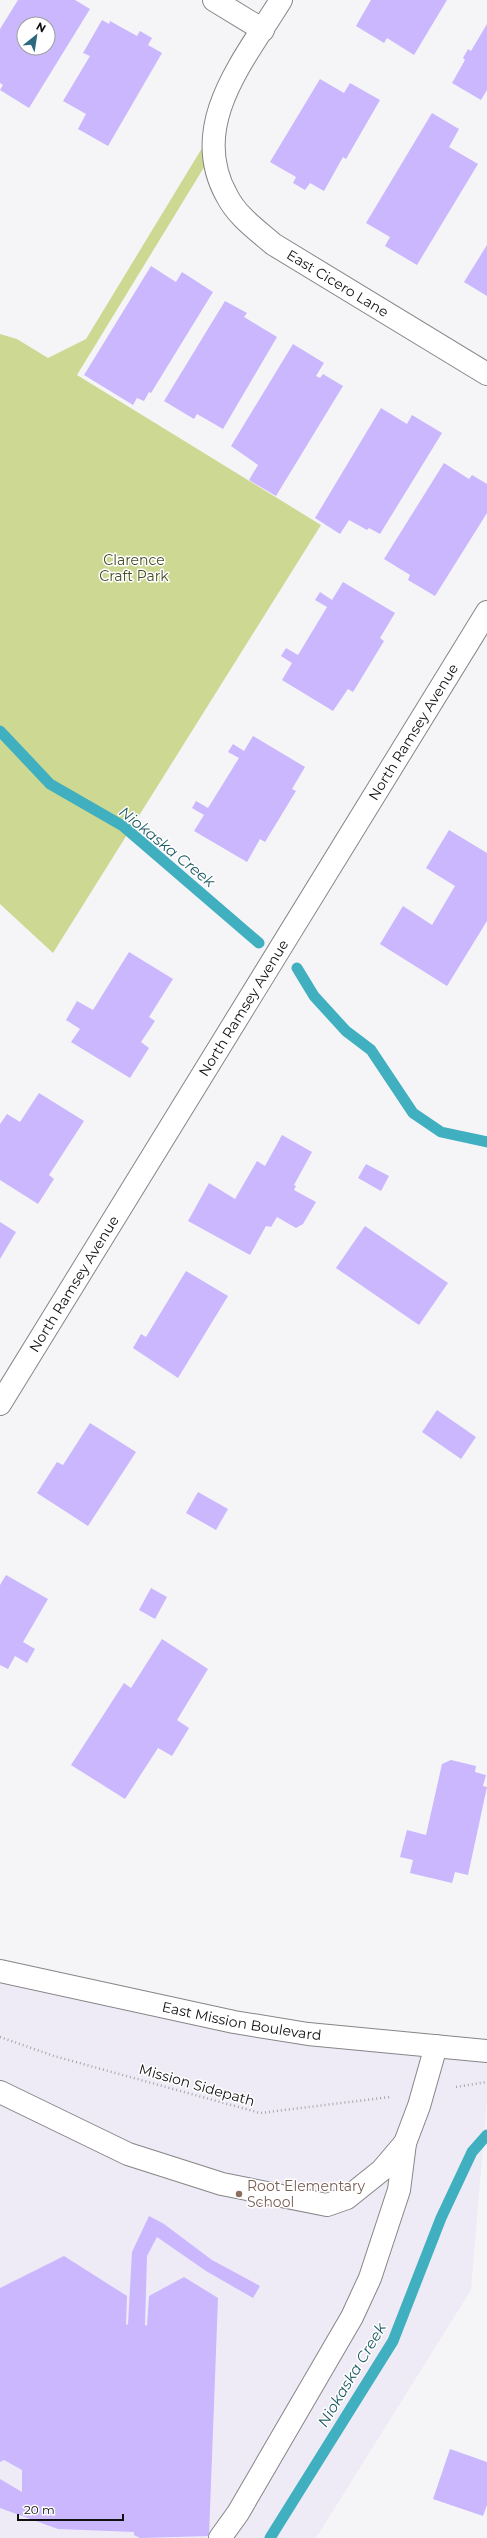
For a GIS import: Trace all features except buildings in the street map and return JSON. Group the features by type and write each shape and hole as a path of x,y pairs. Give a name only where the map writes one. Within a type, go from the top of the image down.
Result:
{"street":[{"path":"214,0 263,30"},
{"name":"East Cicero Lane","path":"281,0 223,97 213,133 216,167 227,196 244,219 273,244 487,374"},
{"name":"North Ramsey Avenue","path":"0,1404 487,612"},
{"name":"East Mission Boulevard","path":"0,1970 234,2022 308,2034 487,2052"},
{"path":"220,2538 238,2513 358,2304 370,2278 399,2190 405,2143 419,2106 436,2046"},
{"path":"0,2092 128,2154 222,2184 327,2205 347,2198 382,2170 405,2143"}],"path":[{"name":"Mission Sidepath","path":"0,2037 54,2056 260,2113 394,2097"},
{"path":"474,2084 487,2082"}],"shaded area":[{"name":"Root Elementary School","path":"0,1971 68,1987 487,2051 487,2099 471,2290 316,2538 0,2538"}],"green space":[{"name":"Clarence Craft Park","path":"213,130 214,151 77,375 321,525 53,953 0,904 0,334 17,339 48,358 86,339"}],"waterway":[{"name":"Niokaska Creek","path":"0,731 50,784 123,826 259,943"},
{"name":"Niokaska Creek","path":"297,968 314,996 346,1031 371,1050 413,1113 441,1132 487,1142"},
{"name":"Niokaska Creek","path":"270,2538 393,2341 441,2218 472,2152 487,2135"}],"place":[{"name":"Root Elementary School","path":"239,2194"}]}
